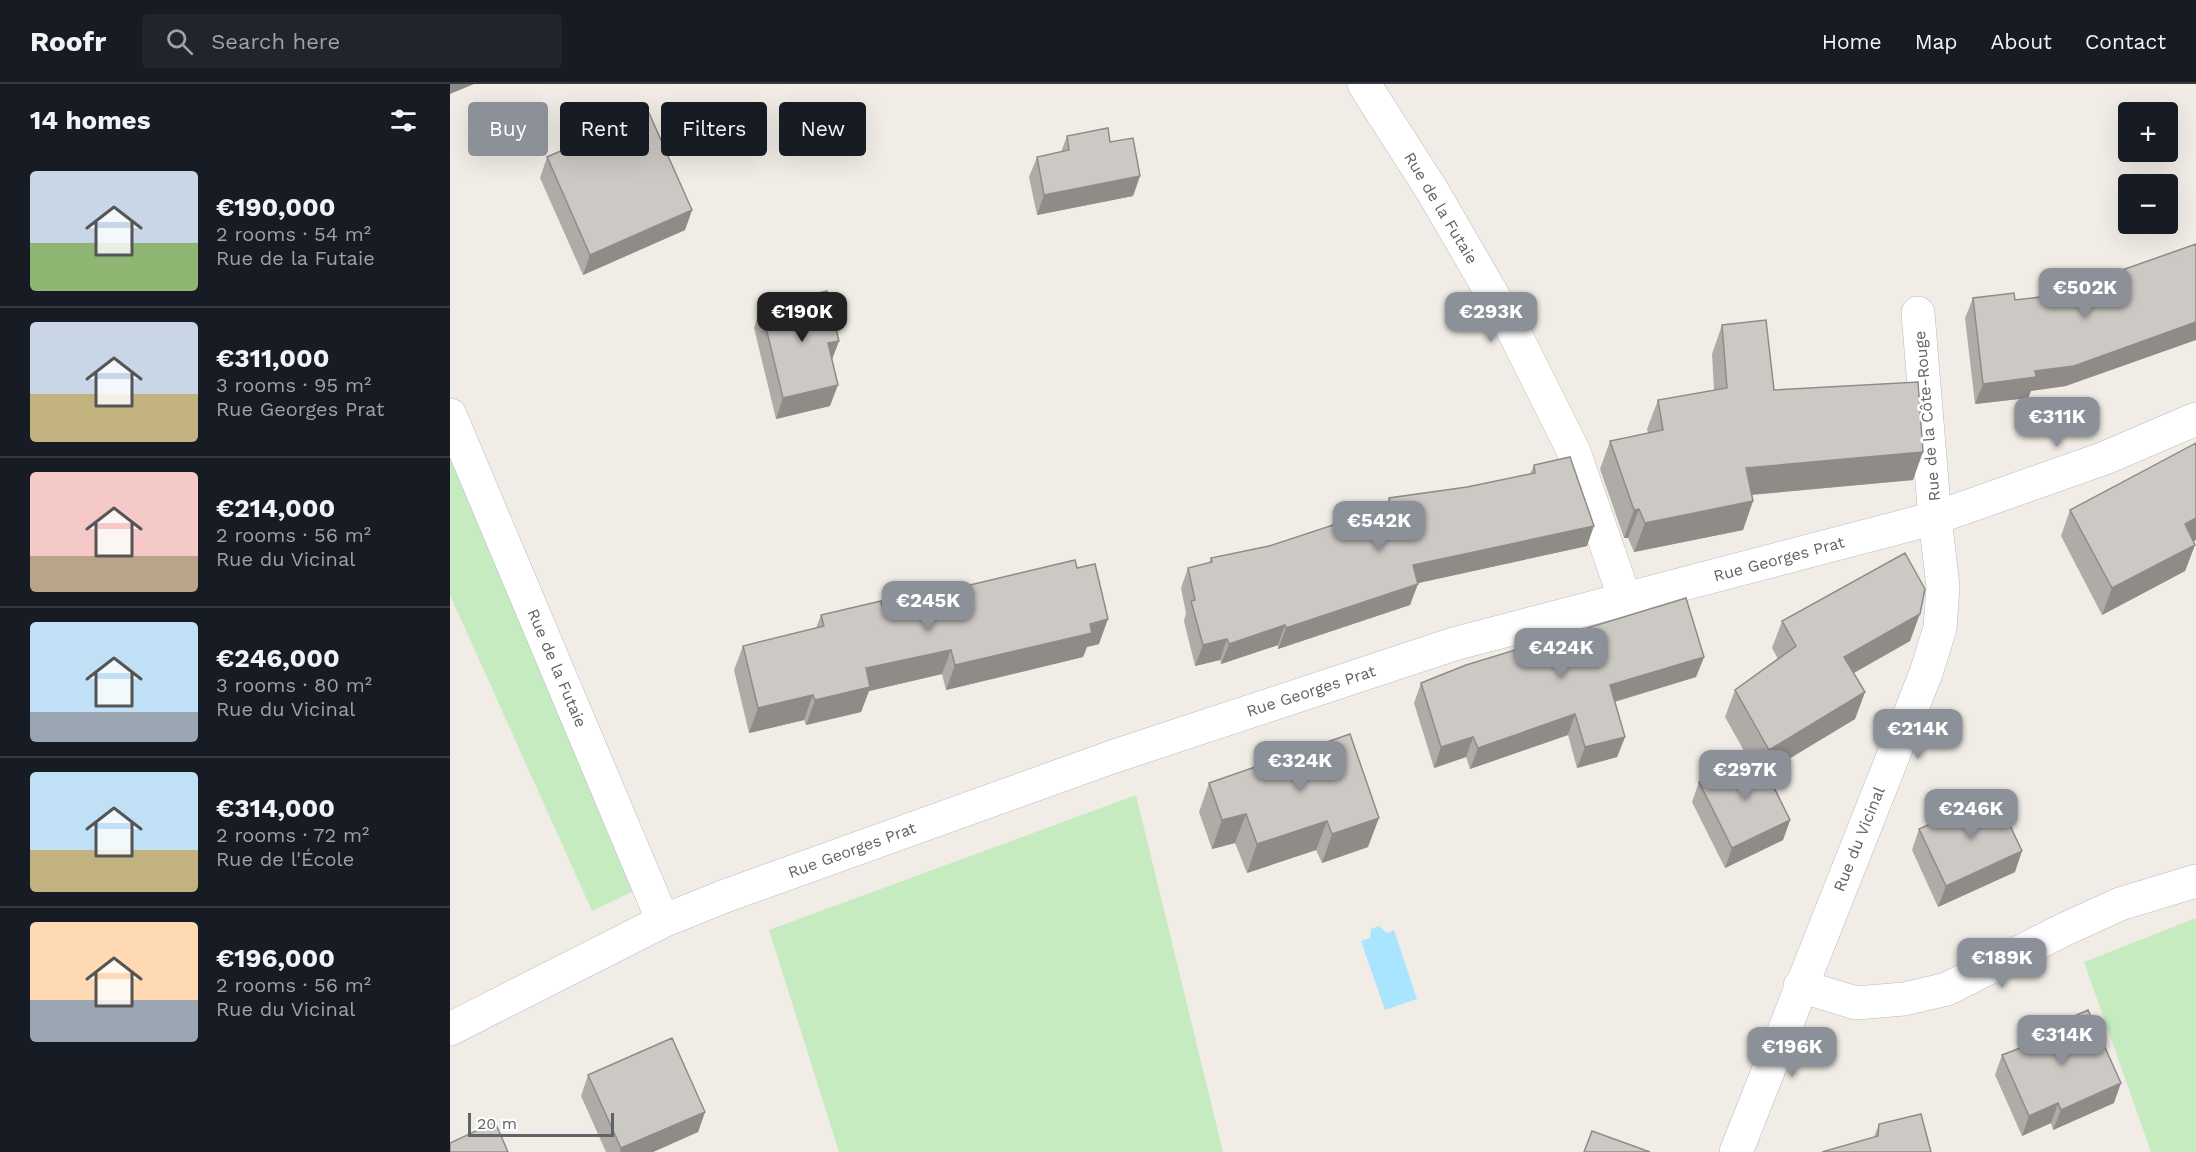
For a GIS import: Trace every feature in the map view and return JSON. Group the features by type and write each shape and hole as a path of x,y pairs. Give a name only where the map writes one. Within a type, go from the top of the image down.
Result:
{"street":[{"name":"Rue de la Futaie","path":"1364,84 1433,192 1513,330 1574,452 1625,599"},
{"name":"Rue de la Côte-Rouge","path":"1918,313 1935,518"},
{"name":"Rue de la Futaie","path":"450,415 663,921"},
{"name":"Rue Georges Prat","path":"450,1029 663,921 724,896 1123,754 1454,644 1935,518 2105,458 2196,419"},
{"name":"Rue du Vicinal","path":"1736,1152 1926,673 1940,628 1943,587 1935,518"},
{"path":"1800,986 1856,1003 1904,999 1947,989 2063,930 2120,904 2196,881"}],"green space":[{"path":"450,415 649,884 592,911 450,595"},
{"path":"1136,795 1223,1152 839,1152 769,930"},
{"path":"2196,918 2196,1152 2151,1152 2084,962"}],"water":[{"path":"1379,926 1387,933 1394,930 1417,999 1385,1010 1361,941 1370,938 1371,929"}],"building":[{"path":"649,113 661,140 661,156 668,156 692,210 590,255 547,157 560,151 560,156 649,156"},
{"path":"1108,128 1110,142 1133,138 1140,176 1044,195 1037,157 1069,150 1067,136"},
{"path":"2196,244 2196,322 2074,366 2035,371 2036,377 1983,384 1973,298 2014,293 2015,300 2113,288 2108,275"},
{"path":"827,291 839,341 828,343 838,385 783,398 761,307"},
{"path":"1766,320 1774,390 1918,382 1923,452 1746,468 1753,501 1645,523 1639,509 1634,510 1610,441 1663,430 1658,400 1727,388 1722,325"},
{"path":"2196,443 2196,518 2185,524 2195,545 2112,588 2070,510"},
{"path":"1570,457 1594,526 1413,565 1418,584 1286,628 1285,625 1229,644 1227,639 1203,645 1191,601 1195,600 1188,568 1212,562 1211,558 1269,546 1391,506 1389,498 1467,487 1535,473 1534,465"},
{"path":"1905,553 1925,589 1920,614 1844,657 1865,692 1769,750 1735,690 1796,646 1782,621"},
{"path":"1075,560 1077,568 1095,564 1108,619 1090,624 1092,633 955,665 951,650 866,668 870,687 815,700 813,695 758,708 743,646 824,626 821,615 881,601 882,606"},
{"path":"1686,598 1704,657 1610,685 1625,737 1585,747 1575,714 1478,748 1473,737 1441,747 1421,683 1466,665"},
{"path":"1350,734 1379,818 1332,834 1327,821 1257,844 1246,814 1222,820 1209,783"},
{"path":"1757,753 1790,820 1732,848 1699,782"},
{"path":"1995,794 2022,851 1946,886 1919,829"},
{"path":"2088,1010 2121,1083 2061,1110 2058,1103 2029,1116 2002,1055 2036,1042 2038,1032"},
{"path":"672,1038 705,1112 621,1148 588,1075"},
{"path":"1921,1114 1931,1152 1822,1152 1878,1136 1879,1124"},
{"path":"495,1122 508,1152 450,1152 450,1143"},
{"path":"1592,1131 1650,1152 1584,1152"}]}
